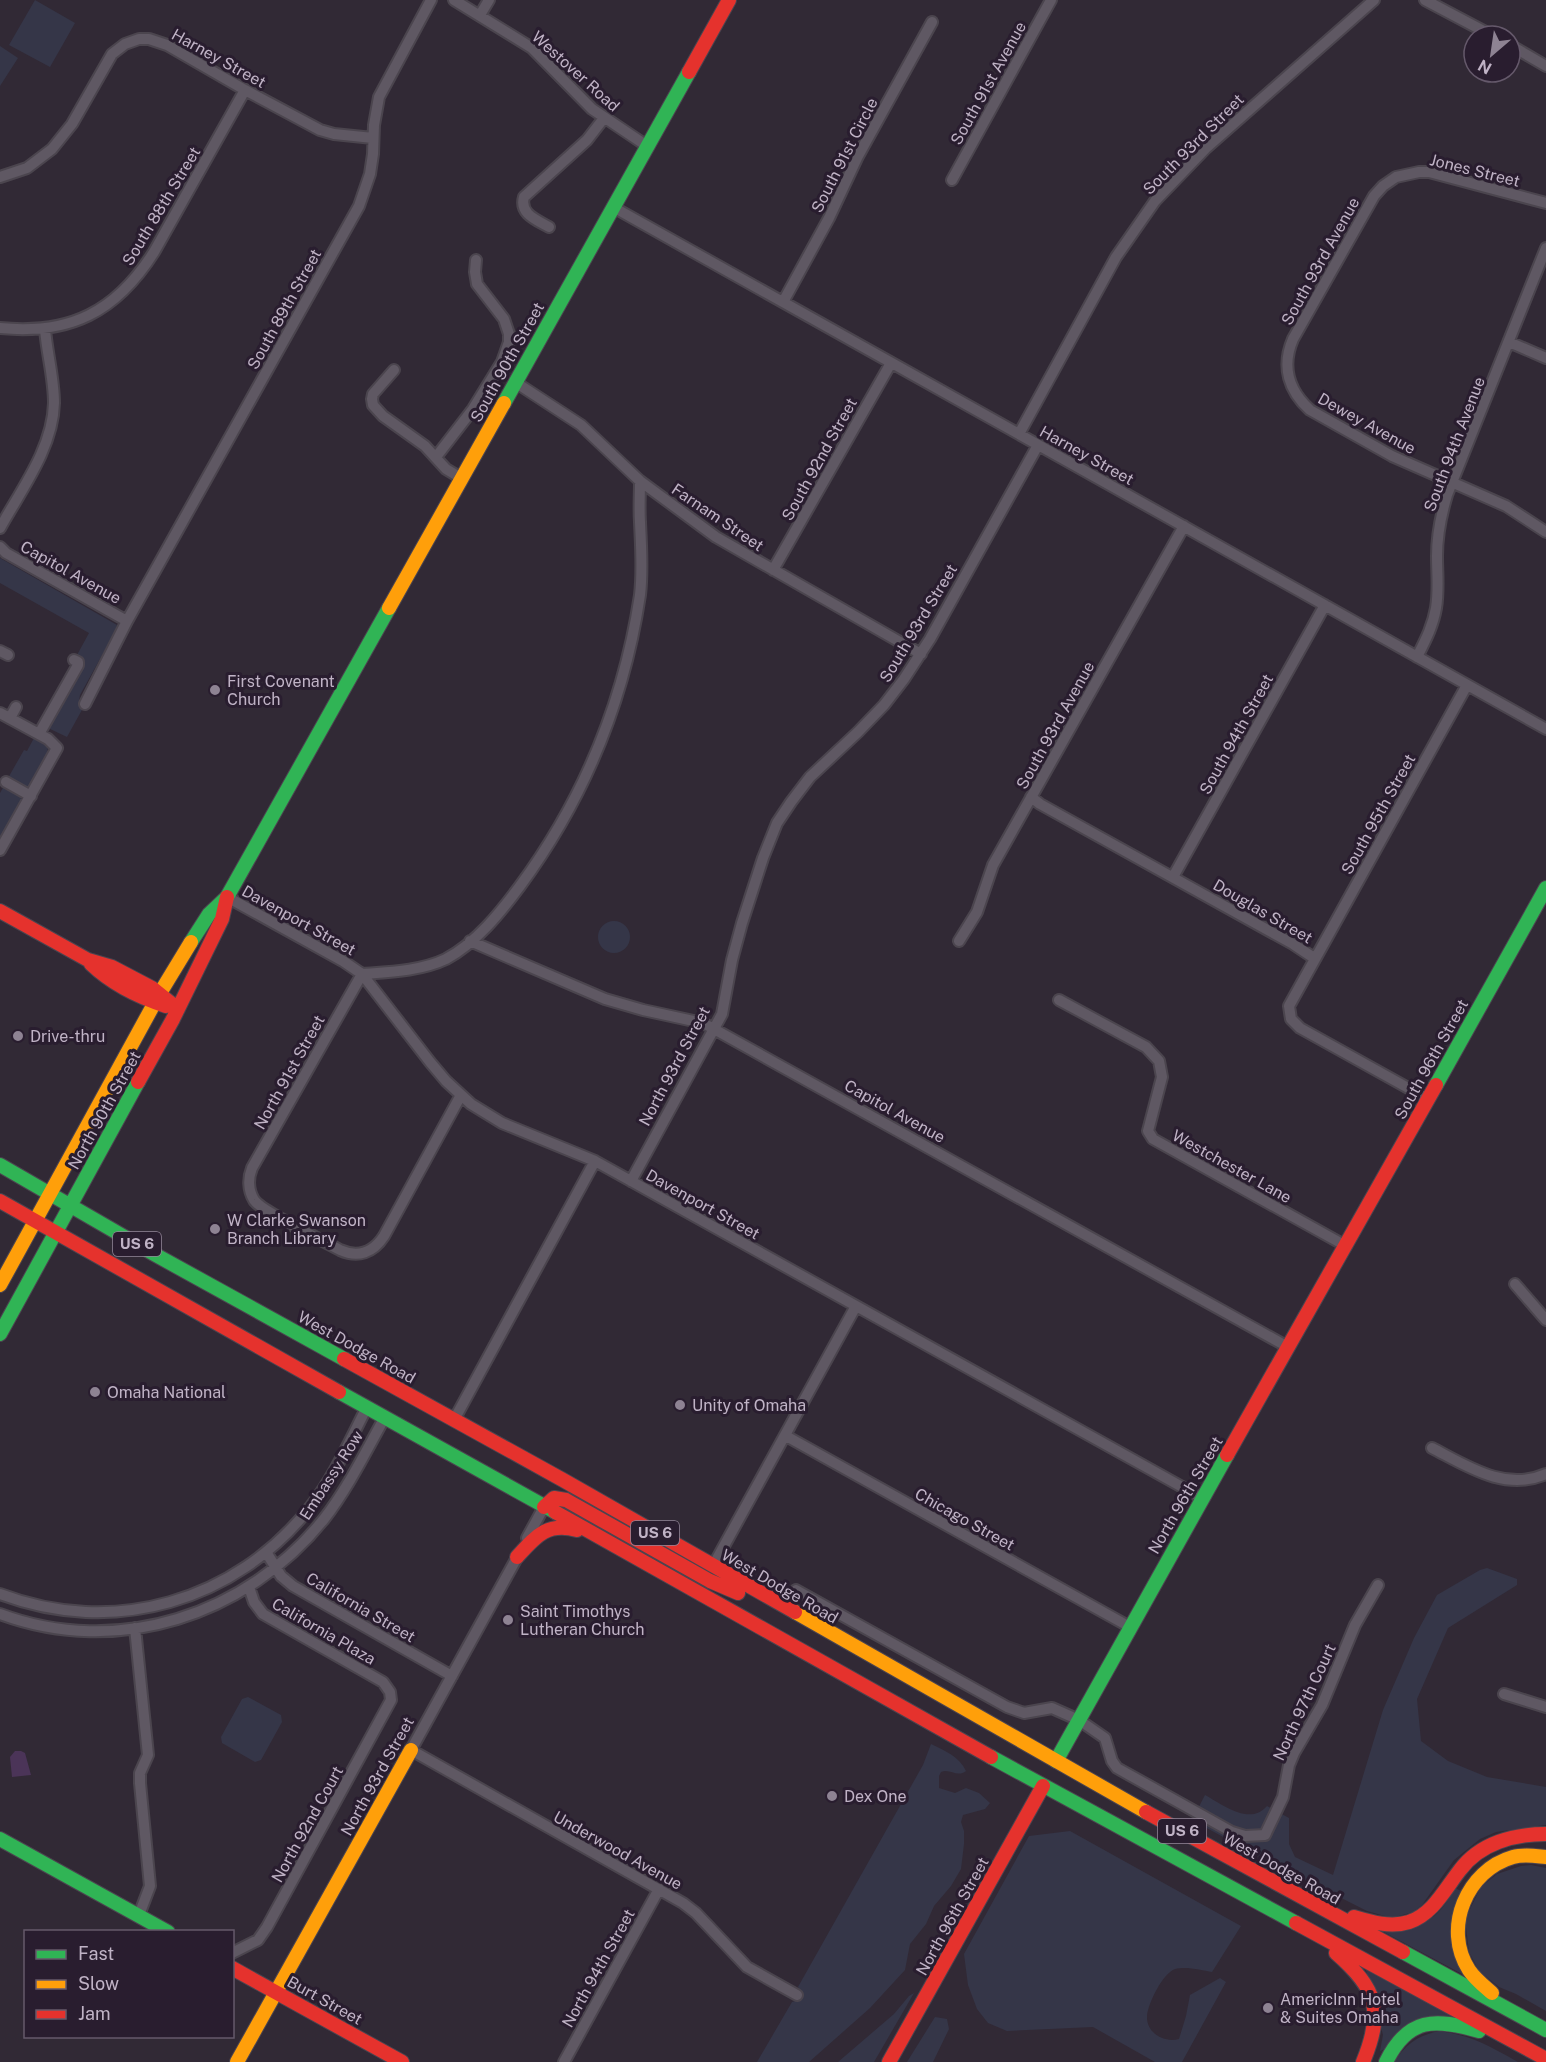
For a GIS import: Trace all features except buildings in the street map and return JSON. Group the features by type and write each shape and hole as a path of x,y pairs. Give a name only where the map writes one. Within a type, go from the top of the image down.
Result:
{"main road":[{"name":"South 90th Street","path":"315,740 729,0"},
{"name":"North 90th Street","path":"0,1334 178,1009 222,919 227,897 315,740"},
{"name":"South 96th Street","path":"1346,1246 1546,888"},
{"name":"North 90th Street","path":"0,1285 158,998 209,914 227,897"},
{"path":"0,911 88,960 115,968 178,1009"},
{"name":"West Dodge Road","path":"0,1165 1056,1761 1546,2030"},
{"name":"US 6","path":"0,1201 1043,1786 1546,2060"},
{"name":"North 96th Street","path":"1056,1761 1202,1498 1346,1246"},
{"path":"544,1507 554,1498 562,1498 710,1581 794,1613"},
{"path":"517,1557 540,1533 556,1526 570,1527 602,1539"},
{"name":"North 93rd Street","path":"237,2062 411,1750"},
{"name":"North 96th Street","path":"890,2062 1043,1786"},
{"path":"1308,1900 1377,1923 1402,1924 1425,1914 1437,1902 1460,1869 1483,1849 1519,1835 1546,1834"},
{"path":"0,1839 165,1930"},
{"path":"1516,2014 1480,1983 1466,1965 1458,1936 1458,1921 1465,1896 1481,1875 1501,1862 1514,1857 1544,1857"},
{"path":"1295,1923 1357,1971 1368,1988 1374,2006 1374,2027 1372,2040 1363,2062"},
{"name":"Burt Street","path":"234,1969 402,2062"},
{"path":"1386,2062 1394,2048 1412,2030 1438,2022 1477,2030 1546,2060"}],"street":[{"name":"South 89th Street","path":"85,704 127,621 359,206 370,174 376,108 383,86 431,0"},
{"name":"Westover Road","path":"454,0 532,48 601,116 647,146"},
{"path":"480,15 489,0"},
{"name":"South 91st Avenue","path":"952,180 1051,0"},
{"name":"South 93rd Street","path":"1019,434 1116,257 1155,201 1206,148 1374,0"},
{"path":"1425,0 1470,24"},
{"name":"South 91st Circle","path":"783,302 829,218 854,163 932,22"},
{"name":"Harney Street","path":"0,177 27,168 52,149 72,124 112,54 120,46 131,41 149,39 159,42 320,130 334,134 373,138"},
{"path":"1522,52 1546,66"},
{"name":"South 88th Street","path":"45,329 77,320 105,306 135,279 154,251 245,90"},
{"path":"549,227 524,209 523,201 526,194 577,147 601,116"},
{"name":"Jones Street","path":"1396,177 1407,173 1429,172 1546,203"},
{"name":"South 93rd Avenue","path":"1287,370 1288,354 1293,339 1368,206 1378,191 1396,177"},
{"name":"Harney Street","path":"613,207 1546,729"},
{"name":"South 94th Avenue","path":"1417,657 1430,631 1436,609 1437,555 1442,512 1546,248"},
{"path":"436,457 473,409 502,362 509,342 504,319 477,284 476,260"},
{"path":"0,328 45,329 54,394 52,425 42,452 0,528"},
{"path":"1509,342 1546,358"},
{"name":"South 92nd Street","path":"773,570 891,363"},
{"path":"394,370 374,394 373,405 383,416 425,446 446,468 461,478"},
{"name":"Dewey Avenue","path":"1287,370 1297,397 1310,410 1392,456 1506,506 1546,532"},
{"name":"Farnam Street","path":"515,382 581,425 640,481 716,537 921,654"},
{"name":"South 93rd Street","path":"763,858 769,839 791,802 810,777 884,705 921,654 1038,445"},
{"path":"362,975 431,965 457,952 486,927 531,871 567,813 593,761 627,663 640,592 642,557 640,481"},
{"name":"South 93rd Avenue","path":"960,941 977,912 993,865 1184,526"},
{"name":"Capitol Avenue","path":"1,548 127,621"},
{"name":"South 94th Street","path":"1173,877 1325,605"},
{"path":"39,734 78,665 74,660"},
{"name":"South 95th Street","path":"1314,958 1467,685"},
{"path":"0,850 57,748 39,734 5,715 16,707"},
{"path":"6,782 31,796"},
{"name":"Douglas Street","path":"1032,797 1040,804 1293,944 1314,958 1290,1001 1289,1013 1294,1023 1428,1099"},
{"name":"North 93rd Street","path":"631,1181 722,1014 732,960 763,858"},
{"name":"Davenport Street","path":"227,897 343,961 362,975 446,1082 471,1104 502,1124 595,1161 1202,1498"},
{"name":"Capitol Avenue","path":"470,941 605,999 703,1023 714,1028 1288,1347"},
{"name":"North 91st Street","path":"362,975 252,1168 250,1187 254,1199 261,1207 340,1250 357,1255 371,1250 381,1240 461,1095"},
{"name":"Westchester Lane","path":"1059,1000 1146,1047 1158,1061 1162,1077 1148,1131 1153,1139 1346,1246"},
{"path":"454,1420 595,1161"},
{"path":"1515,1284 1546,1320"},
{"path":"713,1566 856,1306"},
{"name":"Embassy Row","path":"0,1594 55,1610 92,1613 131,1611 172,1602 206,1589 235,1574 266,1552 289,1531 311,1506 328,1480 367,1407"},
{"name":"Embassy Row","path":"0,1614 29,1622 71,1629 104,1631 175,1620 222,1602 276,1568 297,1549 325,1517 385,1417"},
{"name":"Chicago Street","path":"786,1436 1130,1627"},
{"path":"1432,1448 1473,1469 1503,1480 1529,1479 1546,1473"},
{"path":"311,1506 325,1517"},
{"name":"North 93rd Street","path":"411,1750 544,1507"},
{"name":"California Street","path":"266,1552 290,1584 452,1676"},
{"name":"North 97th Court","path":"1079,1720 1105,1738 1114,1764 1123,1772 1232,1832 1245,1836 1265,1835 1283,1797 1294,1753 1323,1705 1355,1625 1378,1585"},
{"name":"California Plaza","path":"249,1587 254,1602 263,1614 383,1682 391,1695"},
{"path":"796,1590 1007,1707 1024,1713 1052,1708 1079,1720"},
{"path":"135,1628 148,1755 140,1773 140,1783 150,1886 139,1915"},
{"path":"1503,1694 1546,1707"},
{"name":"North 92nd Court","path":"234,1952 258,1940 267,1927 388,1709 391,1695"},
{"name":"Underwood Avenue","path":"411,1750 659,1889 696,1913 747,1967 796,1995"},
{"name":"North 94th Street","path":"564,2062 659,1889"}],"shaded area":[{"path":"35,0 75,23 50,67 9,45"},
{"path":"0,46 18,58 0,86"},
{"path":"0,558 117,625 80,695 79,701 83,708 67,737 48,728 83,667 82,658 77,655 89,633 0,583"},
{"path":"34,738 48,747 47,754 29,786 24,787 8,778 24,750 27,751"},
{"path":"4,786 22,799 0,838 0,793"},
{"path":"614,921 625,926 630,937 625,948 614,953 603,948 598,937 603,926"},
{"path":"1487,1568 1517,1579 1517,1585 1448,1628 1417,1699 1421,1741 1448,1761 1487,1777 1546,1787 1546,1825 1496,1832 1480,1839 1454,1860 1422,1905 1413,1912 1392,1918 1367,1911 1192,1820 1205,1795 1236,1812 1245,1814 1260,1812 1267,1806 1289,1818 1289,1844 1295,1857 1333,1875 1383,1710 1414,1638 1437,1595"},
{"path":"248,1697 281,1715 282,1722 261,1760 255,1762 222,1743 221,1737 242,1699"},
{"path":"931,1744 956,1758 966,1771 960,1774 941,1772 939,1788 955,1793 966,1788 979,1793 990,1803 985,1809 963,1815 961,1822 964,1844 961,1869 951,1886 934,1906 926,1924 910,1944 905,1970 870,2008 809,2062 757,2062 792,2002 798,2000 800,1991 798,1987 923,1765"},
{"path":"15,1751 25,1753 31,1775 12,1777 10,1757"},
{"path":"1070,1831 1241,1926 1212,1972 1189,1968 1175,1969 1161,1982 1153,1996 1147,2016 1149,2027 1162,2038 1179,2039 1190,1995 1220,1978 1226,1982 1182,2062 1155,2062 1093,2027 1007,2031 988,2023 977,2009 968,1985 964,1954 1029,1836"},
{"path":"1531,1865 1546,1868 1546,2011 1499,1987 1479,1971 1469,1952 1465,1919 1481,1887 1497,1874"},
{"path":"1455,1888 1461,1891 1464,1975 1380,1930 1425,1922 1440,1911"},
{"path":"1366,1970 1456,2018 1380,2051 1383,2035"},
{"path":"914,1993 874,2062 838,2062 894,2014"},
{"path":"935,2017 947,2019 949,2029 933,2062 907,2062"},
{"path":"1440,2031 1472,2039 1518,2062 1394,2062 1413,2041"}],"traffic: fast":[{"path":"504,403 689,72"},
{"path":"191,942 209,914 227,897 389,608"},
{"path":"1436,1085 1546,888"},
{"path":"0,1334 138,1082"},
{"path":"0,1165 154,1254 344,1359"},
{"path":"339,1392 555,1512"},
{"path":"1056,1761 1227,1455"},
{"path":"991,1757 1296,1923"},
{"path":"0,1839 164,1930"},
{"path":"1403,1952 1546,2030"},
{"path":"1386,2062 1404,2036 1424,2025 1449,2024 1479,2031"}],"traffic: slow":[{"path":"389,608 504,403"},
{"path":"0,1285 160,993 191,942"},
{"path":"795,1612 1146,1812"},
{"path":"237,2062 411,1750"},
{"path":"1492,1993 1471,1973 1461,1954 1458,1936 1459,1919 1464,1903 1472,1887 1483,1874 1497,1864 1517,1856 1546,1857"}],"traffic: jam":[{"path":"689,72 729,0"},
{"path":"138,1082 173,1019 222,919 227,897"},
{"path":"0,911 88,960 112,967 152,988 178,1009"},
{"path":"91,964 126,989 166,1006"},
{"path":"1227,1455 1436,1085"},
{"path":"0,1201 339,1392"},
{"path":"344,1359 795,1612"},
{"path":"544,1507 554,1498 566,1500 710,1581 738,1593"},
{"path":"555,1512 991,1757"},
{"path":"517,1557 536,1537 550,1529 577,1530"},
{"path":"889,2062 1043,1786"},
{"path":"1146,1812 1403,1952"},
{"path":"1354,1917 1388,1924 1409,1922 1432,1907 1460,1870 1477,1853 1510,1838 1546,1834"},
{"path":"1296,1923 1546,2059"},
{"path":"1336,1953 1360,1978 1373,2002 1373,2029 1363,2062"},
{"path":"234,1969 402,2062"}],"place":[{"name":"First Covenant Church","path":"215,690"},
{"name":"Drive-thru","path":"18,1036"},
{"name":"W Clarke Swanson Branch Library","path":"215,1229"},
{"name":"Omaha National","path":"95,1392"},
{"name":"Unity of Omaha","path":"680,1405"},
{"name":"Saint Timothys Lutheran Church","path":"508,1620"},
{"name":"Dex One","path":"832,1796"},
{"name":"AmericInn Hotel & Suites Omaha","path":"1268,2008"}]}
